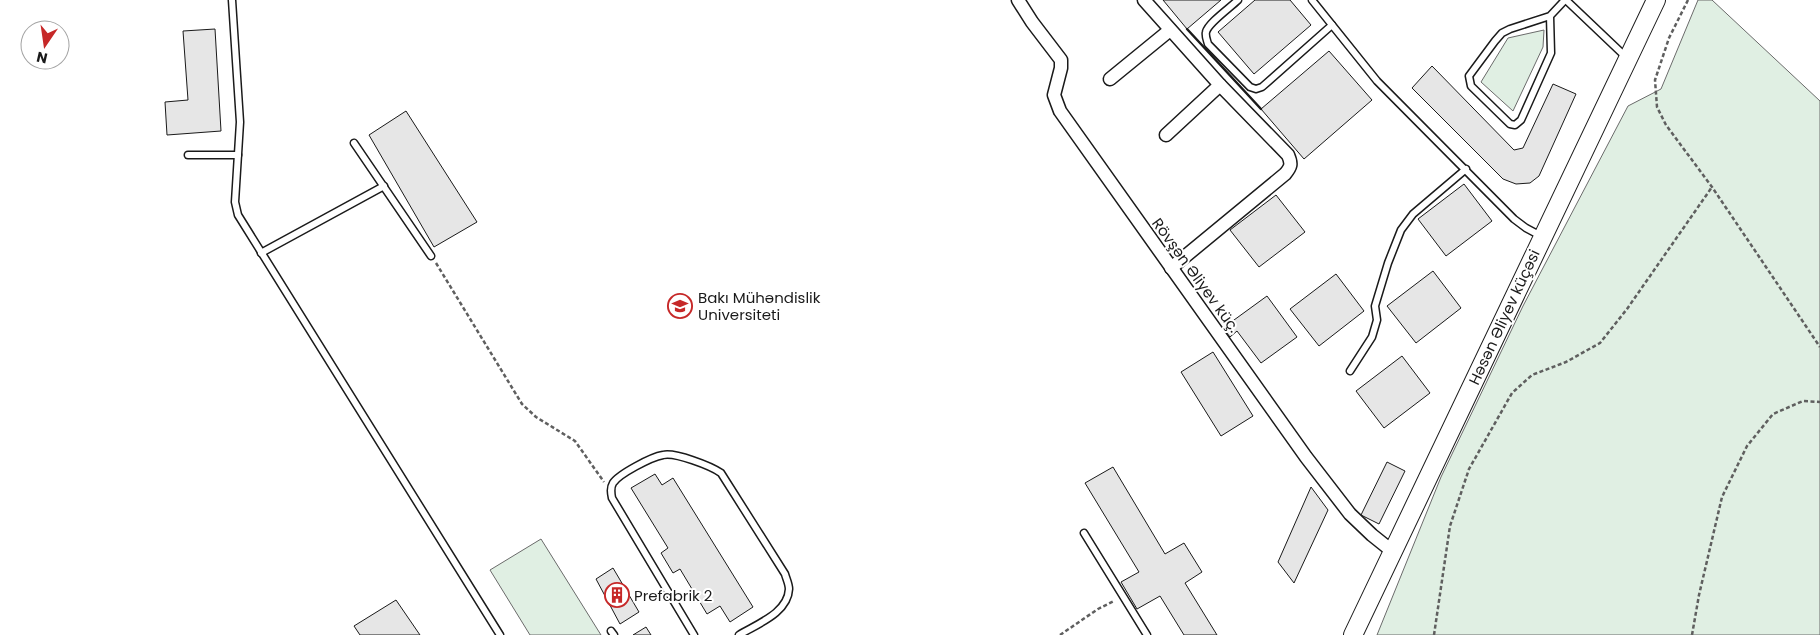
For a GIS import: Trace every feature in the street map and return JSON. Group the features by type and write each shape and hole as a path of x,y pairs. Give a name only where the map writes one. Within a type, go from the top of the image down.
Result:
{"main road":[{"name":"Həsən Əliyev küçəsi","path":"1353,635 1656,0"}],"street":[{"name":"Rövşən Əliyev küç.","path":"1018,0 1061,60 1062,68 1054,96 1060,111 1306,457 1341,503 1360,524 1392,551"},
{"path":"1144,0 1220,85 1288,155 1291,162 1290,168 1285,174 1171,268"},
{"path":"1110,79 1170,30"},
{"path":"1166,136 1220,85"}],"lane":[{"path":"232,0 240,122 234,202 238,215 500,635"},
{"path":"1238,0 1210,26 1206,32 1206,38 1208,44 1250,87 1256,89 1262,87 1332,25"},
{"path":"1312,0 1377,81 1514,219 1542,236"},
{"path":"1550,16 1552,46 1548,61 1521,120 1515,125 1510,124 1471,86 1469,80 1469,76 1495,41 1510,28 1550,16 1565,0 1628,59"},
{"path":"354,142 431,256"},
{"path":"188,155 238,156"},
{"path":"1350,371 1372,336 1377,320 1375,306 1388,262 1401,230 1413,214 1466,169"},
{"path":"261,253 384,186"},
{"path":"694,635 612,498 610,491 612,484 621,475 663,454 713,467 721,473 785,574 790,588 781,610 739,635"},
{"path":"1084,533 1146,635"}],"path":[{"path":"1688,0 1669,38 1655,80 1657,107 1666,125 1712,187 1820,347"},
{"path":"1434,635 1450,526 1469,469 1512,392 1532,375 1566,362 1600,343 1627,309 1712,187"},
{"path":"431,256 522,404 536,418 575,441 610,491"},
{"path":"1692,635 1699,594 1722,497 1747,446 1773,414 1803,401 1820,402"},
{"path":"1060,635 1098,609 1123,596"}],"green space":[{"path":"1698,0 1712,0 1820,101 1820,635 1377,635 1441,477 1523,306 1628,106 1661,89"},
{"path":"1544,30 1543,47 1513,111 1481,82 1508,38"},
{"path":"541,539 601,635 530,635 490,570"}],"building":[{"path":"1163,0 1221,0 1187,29"},
{"path":"1255,0 1290,0 1311,25 1254,74 1218,32"},
{"path":"215,29 221,131 167,135 165,102 188,100 183,31"},
{"path":"1329,51 1372,100 1304,159 1261,109"},
{"path":"1432,66 1514,150 1523,148 1553,84 1576,94 1539,176 1530,183 1516,184 1503,179 1412,88"},
{"path":"406,111 477,222 434,247 369,135"},
{"path":"1464,184 1492,221 1446,256 1418,219"},
{"path":"1276,195 1305,232 1259,267 1230,230"},
{"path":"1433,271 1461,308 1416,343 1387,306"},
{"path":"1336,274 1364,311 1319,346 1290,309"},
{"path":"1267,296 1297,337 1261,363 1237,331 1230,337 1223,328"},
{"path":"1213,352 1253,416 1221,436 1181,372"},
{"path":"1402,356 1430,393 1384,428 1356,391"},
{"path":"1387,462 1405,471 1379,524 1361,515"},
{"path":"1113,467 1165,554 1184,543 1202,572 1185,583 1217,635 1184,635 1160,596 1137,609 1121,582 1139,572 1085,483"},
{"path":"655,474 662,485 673,478 753,607 730,622 720,606 707,614 680,569 673,573 661,553 668,548 631,488"},
{"path":"1311,487 1328,510 1294,583 1278,562"},
{"name":"Prefabrik 2","path":"613,568 639,612 620,624 596,579"},
{"path":"396,600 420,635 360,635 354,626"},
{"path":"646,627 651,635 633,635"}],"wall":[{"path":"1187,29 1261,109"}],"place":[{"name":"Bakı Mühəndislik Universiteti","path":"680,306"},
{"name":"Prefabrik 2","path":"617,595"}]}
